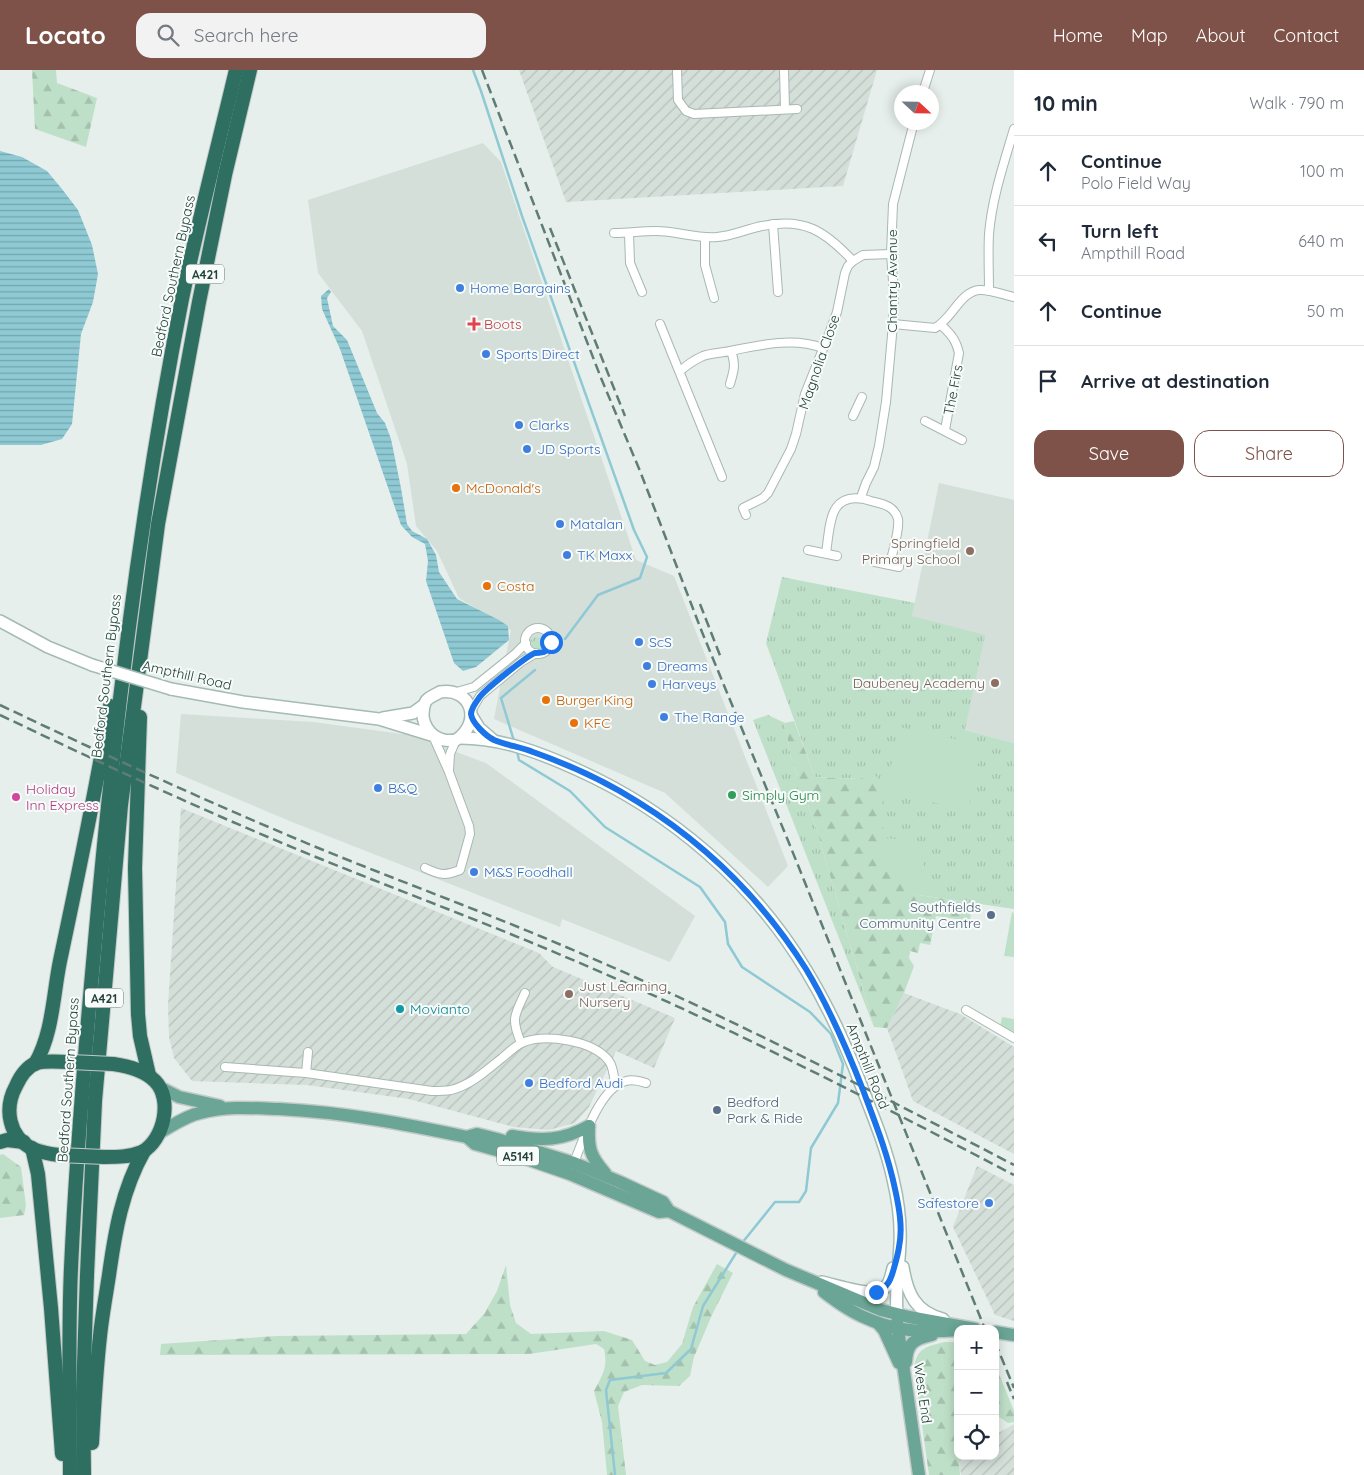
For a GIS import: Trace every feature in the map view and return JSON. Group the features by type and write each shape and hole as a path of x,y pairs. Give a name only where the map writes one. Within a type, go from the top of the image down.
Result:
{"highway":[{"name":"Bedford Southern Bypass","path":"70,1475 71,1271 81,1101 106,812 133,591 151,473 191,256 236,70"},
{"name":"Bedford Southern Bypass","path":"84,1475 83,1394 86,1275 95,1101 121,805 158,524 199,302 225,175 250,70"},
{"path":"149,1075 140,1036 138,1014 135,868 140,715 158,524"},
{"path":"35,1064 47,1038 59,966 100,769 118,658 133,591"},
{"path":"0,1115 26,1070 35,1064 49,1061 113,1064 130,1067 149,1075 157,1083 163,1098 164,1123 134,1169 120,1209 100,1334 89,1475"},
{"path":"9,1102 11,1124 16,1134 28,1145 38,1174 51,1308 63,1475"},
{"path":"0,1142 7,1140 28,1145 45,1153 59,1155 132,1156 144,1151"}],"main road":[{"name":"Ampthill Road","path":"0,621 48,647 92,665 171,689 243,702 379,719 432,736"},
{"path":"471,713 468,729 458,739 444,741 432,736 424,721 424,705 430,697 440,692 454,692 466,701 479,728 493,740"},
{"name":"Ampthill Road","path":"379,719 413,713 424,705"},
{"name":"Ampthill Road","path":"458,739 493,740 514,746 552,759 617,789 677,828 721,865 771,920 796,954 816,986 836,1025 855,1069 890,1166 900,1217 896,1293 897,1321 954,1327"},
{"name":"A5141","path":"159,1087 179,1097 227,1108 309,1110 363,1117 467,1137 477,1134 497,1139 572,1168 659,1212 669,1211"},
{"name":"A5141","path":"159,1133 187,1117 227,1108"},
{"path":"497,1139 505,1135 534,1139 557,1138 577,1133 589,1126"},
{"path":"589,1126 592,1156 607,1176"},
{"name":"A5141","path":"467,1137 475,1144 518,1156 607,1176 663,1202 669,1211 755,1256 881,1310 897,1321"},
{"name":"Ampthill Road","path":"900,1245 905,1284 913,1299 927,1314 960,1325"},
{"path":"806,1279 869,1292 881,1291 890,1281 900,1245"},
{"path":"806,1279 856,1313 878,1323 884,1330 905,1374"},
{"path":"878,1323 897,1321 915,1330 953,1330"},
{"name":"West End","path":"897,1321 919,1475"},
{"path":"905,1374 907,1350 916,1340 953,1330"},
{"path":"999,1333 1012,1335"}],"street":[{"path":"677,70 678,100 686,111 694,114 797,109"},
{"path":"784,70 786,109"},
{"path":"925,85 930,70"},
{"path":"989,291 989,234 998,185 1014,129"},
{"name":"Chantry Avenue","path":"862,497 880,446 886,402 893,324 894,294 891,254 893,204 912,130"},
{"path":"614,233 656,231 718,237 773,224 798,224 819,231 839,246 853,261 863,255 891,254"},
{"path":"773,224 773,280 778,292"},
{"path":"629,233 630,263 642,292"},
{"path":"705,237 705,265 714,298"},
{"name":"Magnolia Close","path":"746,514 743,508 763,498 768,492 791,449 805,394 836,312 845,273 853,261"},
{"path":"893,324 935,328 941,325 967,295 980,290 1014,297"},
{"path":"660,324 722,477"},
{"name":"The Firs","path":"941,325 952,335 957,343 959,354 944,430"},
{"path":"680,371 693,361 705,356 752,346 799,342 810,343 823,348"},
{"path":"730,384 735,370 735,362 731,351"},
{"path":"853,416 862,397"},
{"name":"The Firs","path":"925,420 962,440"},
{"path":"826,553 835,509 841,502 850,498 862,497 882,503 895,512 898,520 898,529 890,564"},
{"path":"808,550 837,556"},
{"path":"875,562 899,567"},
{"path":"534,628 541,628 548,632 551,638 550,645 543,653 529,650 526,643 526,636 534,628"},
{"path":"454,692 474,686 526,643"},
{"path":"471,713 480,696 521,662 536,653"},
{"path":"425,868 439,874 450,874 460,870 470,834 469,826 449,772 432,736"},
{"path":"449,772 450,754 458,739"},
{"path":"521,1042 515,1028 514,1018 525,993"},
{"path":"966,1010 1014,1038"},
{"path":"225,1067 306,1073 432,1091 450,1090 467,1084 482,1074 521,1042 546,1038 567,1040 603,1054 610,1062 615,1086"},
{"path":"306,1073 308,1052"},
{"path":"572,1168 589,1126 605,1095 615,1086 626,1081 636,1080 646,1083"}],"shaded area":[{"path":"519,70 877,70 843,186 566,202"},
{"path":"483,143 501,162 636,560 674,576 788,866 768,887 665,793 494,719 511,630 459,598 437,551 416,526 407,464 362,331 318,273 308,200"},
{"name":"Springfield Primary School","path":"939,483 1014,500 1014,743 965,730 912,616"},
{"path":"181,714 313,722 410,735 486,763 695,916 670,962 562,919 560,927 292,822 176,773"},
{"path":"181,808 539,953 553,967 675,1018 654,1068 616,1051 589,1107 575,1123 549,1130 514,1127 409,1099 307,1085 192,1081 174,1058 169,1037 168,1005"},
{"path":"904,993 960,1014 1014,1047 1014,1154 913,1101 887,1028"},
{"path":"977,1166 1014,1185 1014,1321 995,1315 953,1227"},
{"path":"1014,1424 1014,1475 961,1475 959,1460 999,1460 999,1433"}],"green space":[{"path":"32,70 56,70 57,83 97,98 86,147 35,129"},
{"path":"782,577 915,603 912,616 985,635 965,730 1014,743 1014,909 912,894 880,871 861,779 815,777 766,643"},
{"path":"534,637 540,637 544,644 540,651 534,651 530,647 530,641"},
{"path":"768,715 785,723 791,759 798,776 798,792 808,805 816,827 874,1027 753,720"},
{"path":"794,721 815,777 860,779 872,773 884,783 880,871 902,873 912,894 972,903 970,921 936,916 930,945 920,943 918,953 910,951 909,958 914,966 904,993 887,1028 874,1027 816,827 808,805 798,792 798,776 791,759 785,723"},
{"path":"900,727 982,745 968,810 885,792"},
{"path":"883,838 909,840 915,842 918,846 924,866 932,880 926,892 922,895 912,894 902,873 880,871"},
{"path":"1012,912 1014,913 1014,957 1004,956"},
{"path":"1002,1017 1014,1019 1014,1035 1000,1027"},
{"path":"3,1154 21,1167 26,1206 24,1215 0,1218 0,1155"},
{"path":"717,1264 733,1273 694,1357 690,1376 679,1386 642,1385 624,1392 618,1406 626,1475 607,1475 602,1422 594,1391 604,1370 605,1355 604,1349 596,1344 529,1354 160,1355 161,1344 276,1336 466,1334 484,1314 497,1291 506,1265 510,1305 516,1323 531,1334 604,1331 632,1340 645,1361 655,1365 667,1362 682,1344 693,1307"},
{"path":"954,1342 954,1460 959,1460 960,1475 929,1475 914,1367 920,1352 933,1345"},
{"path":"999,1374 1014,1411 1014,1422 1008,1423 999,1417"}],"water":[{"path":"0,151 22,157 47,171 62,189 78,210 92,245 98,274 93,302 81,334 72,424 62,439 41,445 0,445"},
{"path":"329,289 331,292 327,298 333,326 347,340 377,413 385,423 391,439 407,524 412,531 427,539 436,555 439,572 457,599 508,626 509,640 476,667 463,671 454,663 426,581 428,561 425,544 412,537 401,525 340,349 322,309 321,296"}],"waterway":[{"path":"473,70 522,216 634,530 647,557 640,578 598,595 565,639"},
{"path":"514,741 501,698 535,670"},
{"path":"517,751 519,760 570,791 605,827 700,887 725,922 728,944 742,967 810,1012 831,1034 843,1064 838,1103 811,1148 806,1191 799,1202 775,1202 742,1243"},
{"path":"615,1475 606,1390 610,1380 666,1373 691,1349 703,1306 738,1250"}],"railway":[{"path":"482,70 702,632 983,1325"},
{"path":"550,228 625,416"},
{"path":"700,604 721,658"},
{"path":"0,705 155,777 272,828 471,908 623,972 736,1024 1014,1165"},
{"path":"0,715 272,839 530,942 619,980 846,1088 1014,1175"},
{"path":"999,1352 1014,1388"},
{"path":"1007,1382 1014,1399"}],"place":[{"name":"Home Bargains","path":"460,288"},
{"name":"Boots","path":"474,324"},
{"name":"Sports Direct","path":"486,354"},
{"name":"Clarks","path":"519,425"},
{"name":"JD Sports","path":"527,449"},
{"name":"McDonald's","path":"456,488"},
{"name":"Matalan","path":"560,524"},
{"name":"Springfield Primary School","path":"970,551"},
{"name":"TK Maxx","path":"567,555"},
{"name":"Costa","path":"487,586"},
{"name":"ScS","path":"639,642"},
{"name":"Dreams","path":"647,666"},
{"name":"Daubeney Academy","path":"995,683"},
{"name":"Harveys","path":"652,684"},
{"name":"Burger King","path":"546,700"},
{"name":"The Range","path":"664,717"},
{"name":"KFC","path":"574,723"},
{"name":"B&Q","path":"378,788"},
{"name":"Simply Gym","path":"732,795"},
{"name":"Holiday Inn Express","path":"16,797"},
{"name":"M&S Foodhall","path":"474,872"},
{"name":"Southfields Community Centre","path":"991,915"},
{"name":"Just Learning Nursery","path":"569,994"},
{"name":"Movianto","path":"400,1009"},
{"name":"Bedford Audi","path":"529,1083"},
{"name":"Bedford Park & Ride","path":"717,1110"},
{"name":"Safestore","path":"989,1203"}],"route":[{"path":"551,642 546,651 536,653 521,662 480,696 471,711 471,715 479,728 493,740 552,759 608,784 677,828 721,865 741,885 771,920 796,954 816,986 836,1025 871,1111 890,1166 900,1217 900,1245 890,1281 881,1291 876,1292"}]}
